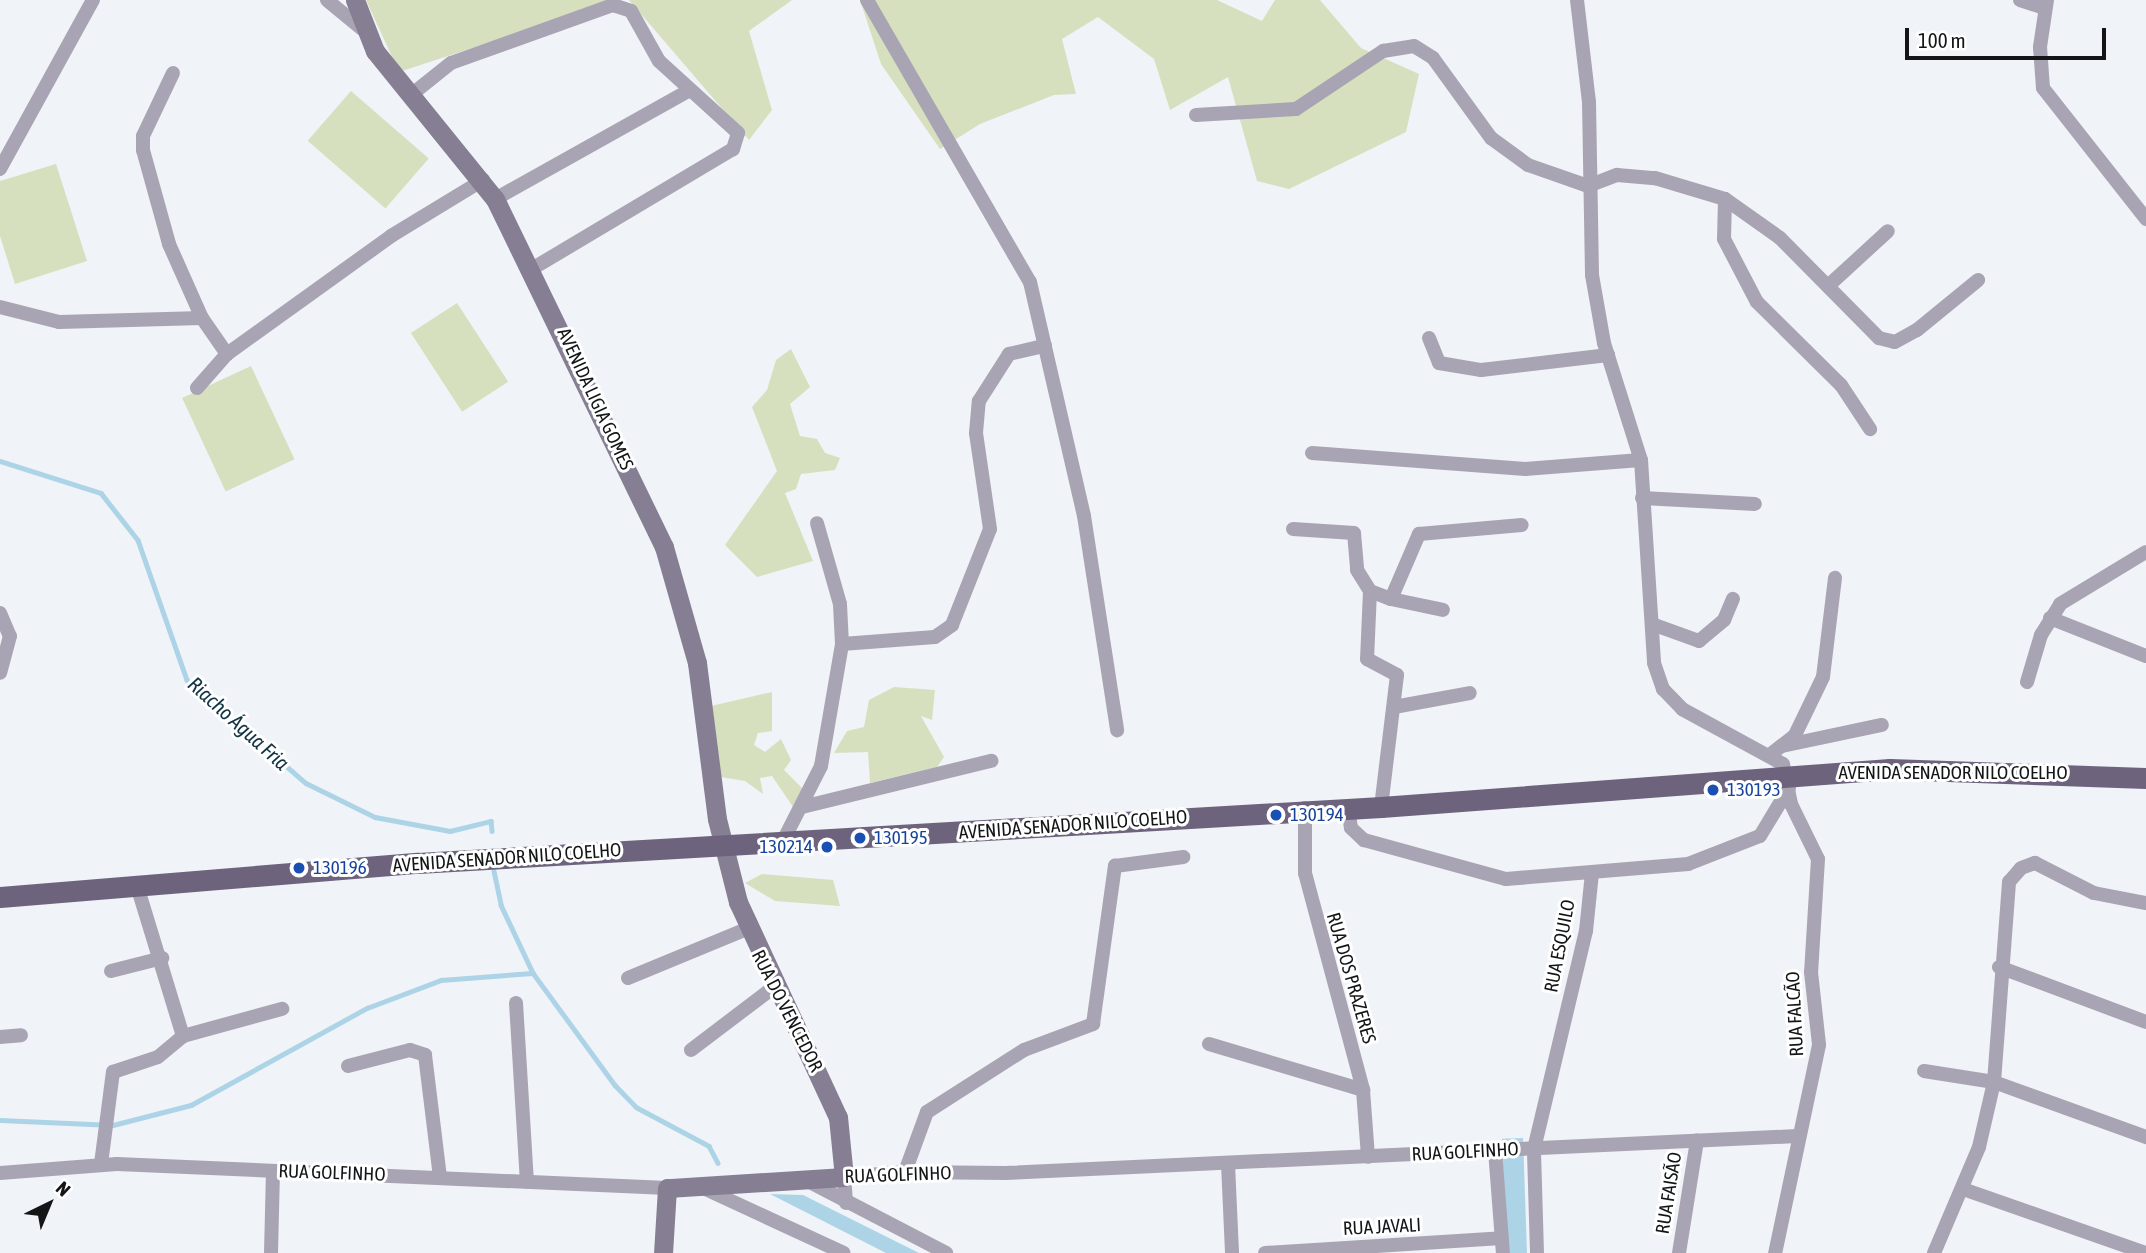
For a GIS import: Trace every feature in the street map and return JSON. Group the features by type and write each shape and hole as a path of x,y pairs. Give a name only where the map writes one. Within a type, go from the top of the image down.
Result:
{"main road":[{"name":"AVENIDA SENADOR NILO COELHO","path":"0,897 138,889 418,863 782,843 1305,808 1381,807 2002,769 2146,778"}],"street":[{"path":"327,0 362,29"},
{"name":"AVENIDA LIGIA GOMES","path":"355,0 362,29 411,95 483,180 495,199 533,268 664,547 682,599 724,845"},
{"path":"867,0 1017,253 1045,346 1084,516 1117,730"},
{"path":"1577,0 1589,102 1588,186 1592,275 1608,355 1641,460 1654,663 1668,697 1714,730 1777,750 1882,725"},
{"path":"2020,0 2045,4 2043,88 2141,204 2146,219"},
{"path":"0,169 88,2"},
{"path":"411,95 451,63 613,5 631,11 659,61 688,91 730,124 737,145 533,268"},
{"path":"1196,115 1296,109 1383,51 1414,46 1433,58 1491,138 1528,165 1588,186 1617,175 1655,178 1725,199 1757,217 1880,338 1895,342 1978,281"},
{"path":"173,73 143,136 144,150 169,244 202,318 227,354"},
{"path":"495,199 688,91"},
{"path":"197,388 227,354 400,229 483,180"},
{"path":"1725,199 1724,239 1757,302 1842,386 1870,429"},
{"path":"1828,286 1888,231"},
{"path":"0,307 59,322 202,318"},
{"path":"1429,338 1439,363 1481,370 1608,355"},
{"path":"842,644 935,637 952,625 990,529 976,433 979,401 1009,354 1045,346"},
{"path":"1312,453 1525,469 1641,460"},
{"path":"1642,498 1755,504"},
{"path":"782,843 821,766 842,644 840,604 817,523"},
{"path":"1391,599 1419,534 1522,525"},
{"path":"1293,529 1351,529 1359,576 1370,591 1391,599 1443,610"},
{"path":"2027,682 2050,618 2077,590 2146,552"},
{"path":"1777,750 1806,718 1823,677 1835,578"},
{"path":"1370,591 1367,659 1397,675 1381,807"},
{"path":"1652,624 1699,641 1724,620 1733,599"},
{"path":"0,613 10,636 0,673"},
{"path":"2050,618 2146,656"},
{"path":"1394,707 1470,693"},
{"name":"RUA FALCÃO","path":"1775,1253 1797,1136 1819,1045 1811,972 1818,859 1777,750"},
{"path":"802,807 991,761"},
{"path":"1348,807 1351,828 1391,849 1506,879 1679,866 1755,839 1788,781"},
{"name":"RUA DOS PRAZERES","path":"1305,808 1302,852 1316,934 1363,1090 1368,1157"},
{"name":"RUA DO VENCEDOR","path":"724,845 747,929 838,1117 844,1177"},
{"path":"905,1172 927,1112 1024,1050 1093,1024 1115,866 1183,857"},
{"path":"1934,1253 1940,1229 1963,1189 1994,1082 1999,967 2007,891 2015,872 2035,863 2094,893 2146,903"},
{"name":"RUA ESQUILO","path":"1537,1253 1532,1149 1586,932 1592,873"},
{"path":"138,889 162,958 183,1036"},
{"path":"628,978 747,929"},
{"path":"111,971 162,958"},
{"path":"1999,967 2146,1022"},
{"path":"691,1050 774,987"},
{"path":"516,1003 527,1182"},
{"path":"101,1164 102,1124 112,1110 113,1072 158,1057 183,1036 282,1009"},
{"path":"0,1037 21,1035"},
{"path":"1209,1044 1363,1090"},
{"path":"348,1066 410,1050 425,1055 440,1177"},
{"path":"1924,1071 1994,1082 2146,1137"},
{"name":"RUA GOLFINHO","path":"0,1173 101,1164 667,1188 905,1172 1228,1164 1797,1136"},
{"name":"RUA FAISÃO","path":"1679,1253 1697,1140"},
{"path":"1498,1150 1502,1246"},
{"path":"1228,1164 1232,1253"},
{"path":"271,1253 273,1171"},
{"path":"844,1177 846,1203"},
{"path":"806,1180 946,1253"},
{"path":"697,1185 844,1253"},
{"path":"663,1253 667,1188"},
{"path":"1963,1189 2146,1253"},
{"name":"RUA JAVALI","path":"1265,1253 1502,1246"}],"green space":[{"path":"366,0 619,0 399,72"},
{"path":"629,0 792,0 749,31 772,110 749,140"},
{"path":"860,0 1217,0 1262,21 1275,0 1320,0 1361,48 1419,74 1406,132 1289,189 1257,181 1228,77 1170,110 1154,59 1098,17 1062,39 1076,94 1054,95 980,124 940,149 881,64"},
{"path":"351,91 429,159 385,208 308,141"},
{"path":"56,164 87,261 15,284 0,236 0,181"},
{"path":"457,303 508,382 462,412 411,333"},
{"path":"791,349 810,387 790,404 800,436 817,439 825,453 840,458 835,470 801,474 796,489 785,493 813,561 757,577 725,545 777,471 752,407 767,390 776,360"},
{"path":"251,366 295,459 226,491 182,398"},
{"path":"894,687 935,690 932,720 921,716 944,757 937,767 870,783 868,752 834,753 847,731 864,727 869,700"},
{"path":"772,692 772,731 758,733 754,745 765,752 781,739 791,760 784,770 804,790 793,807 772,776 760,778 763,794 745,781 721,777 711,706"},
{"path":"762,874 833,880 840,906 775,901 745,883"}],"water":[{"path":"1523,1138 1527,1253 1506,1253 1502,1139"},
{"path":"770,1194 803,1195 919,1253 886,1253"}],"waterway":[{"name":"Riacho Água Fria","path":"0,461 101,493 138,540 187,680 306,783 375,817 450,831 491,821 492,831"},
{"name":"Riacho Água Fria","path":"494,871 501,905 533,973 615,1085 636,1107 709,1146 718,1163"},
{"path":"0,1120 113,1125 191,1105 367,1008 441,980 533,973"}],"place":[{"name":"130193","path":"1713,790"},
{"name":"130194","path":"1276,815"},
{"name":"130195","path":"860,838"},
{"name":"130214","path":"827,847"},
{"name":"130196","path":"299,868"}]}
